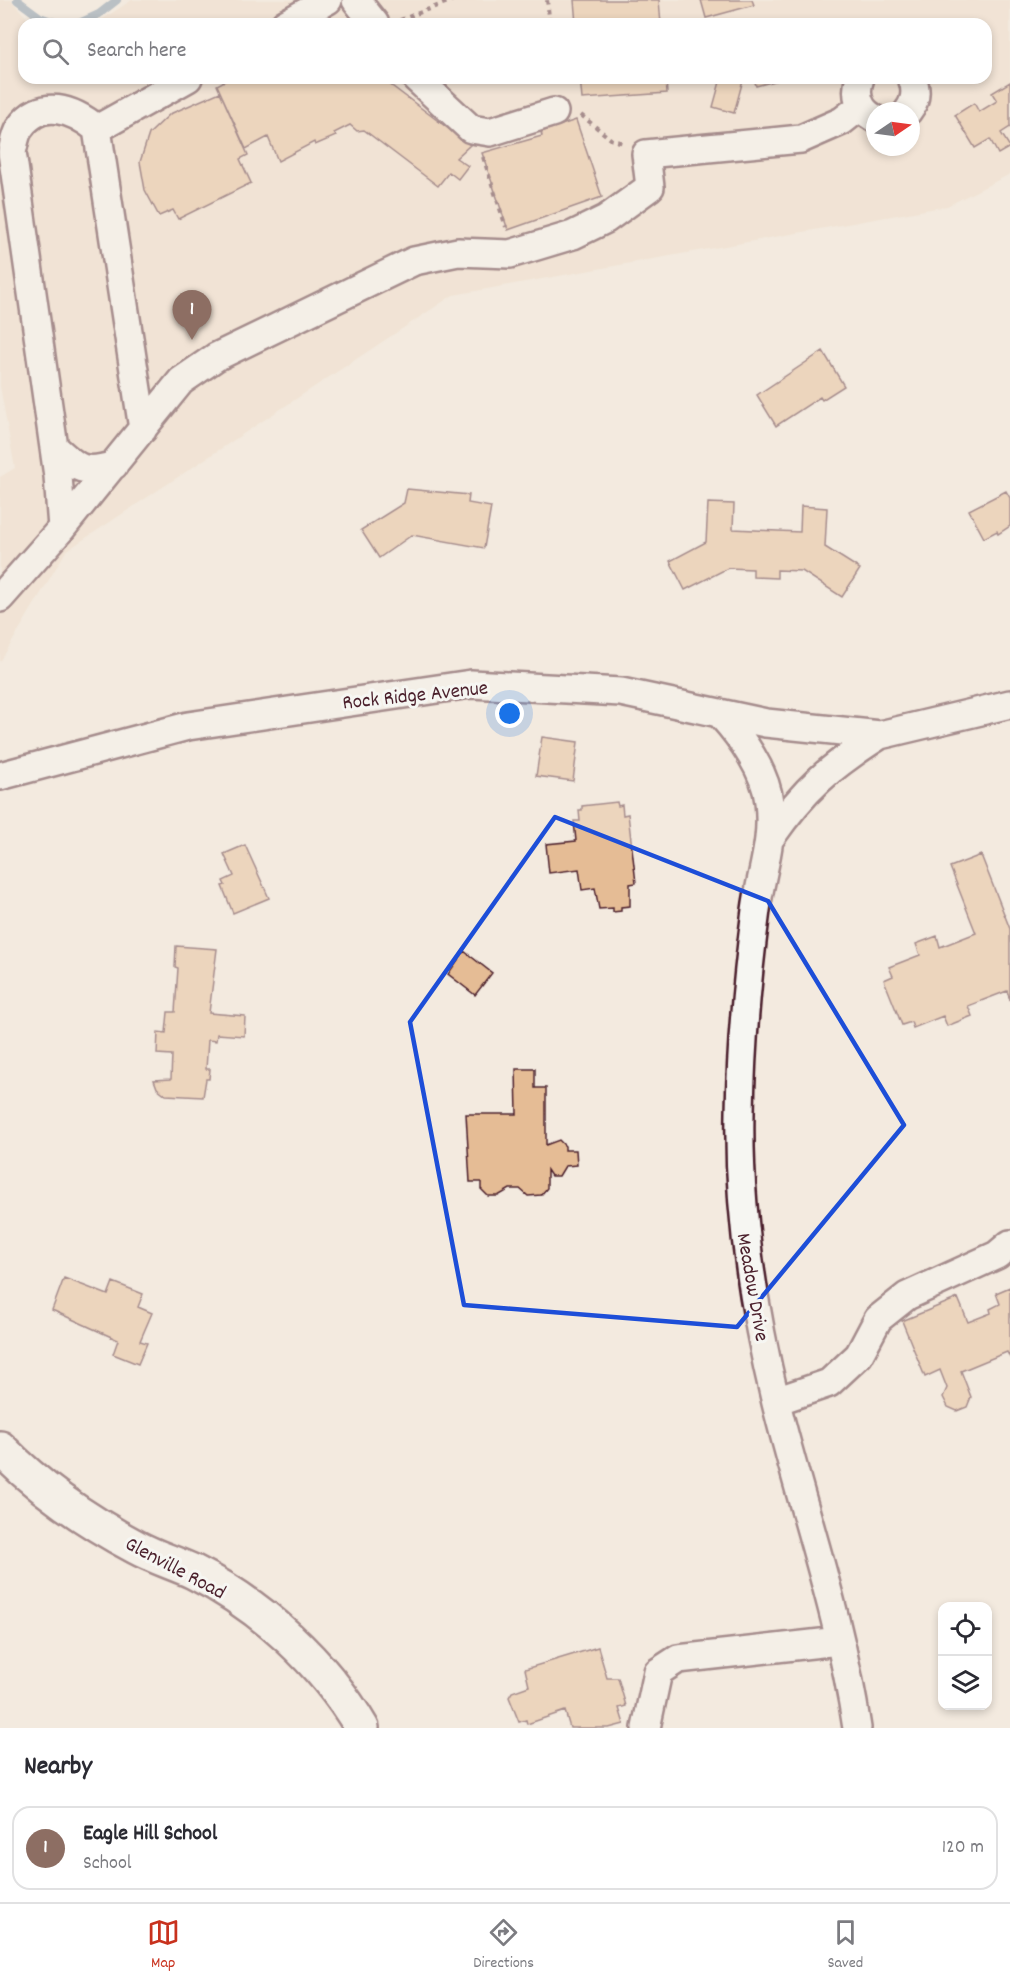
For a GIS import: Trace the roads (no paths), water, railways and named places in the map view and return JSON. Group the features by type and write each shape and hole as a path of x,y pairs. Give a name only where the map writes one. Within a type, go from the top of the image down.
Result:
{"main road":[{"name":"Glenville Road","path":"0,1448 44,1489 81,1516 137,1548 195,1573 270,1622 312,1660 346,1702 362,1728"}],"street":[{"path":"296,18 328,0"},
{"path":"356,0 370,18"},
{"path":"97,129 178,84"},
{"path":"422,84 471,129 490,132 554,112"},
{"path":"859,84 857,97 866,109"},
{"path":"913,102 916,89 914,84"},
{"path":"62,528 54,447 12,152 19,129 32,116 48,109 65,109 97,129 143,429"},
{"path":"0,598 62,528 181,381 216,357 414,261 458,252 514,252 573,235 606,219 650,187 646,154 801,139 866,113"},
{"path":"54,447 81,469 93,471 114,465"},
{"name":"Rock Ridge Avenue","path":"0,777 188,726 471,684 621,692 722,716 811,729 880,735 1010,704"},
{"name":"Meadow Drive","path":"722,716 743,740 769,798 771,837 756,905 743,1019 740,1116 742,1217 752,1287 776,1401 839,1641 856,1717 868,1728"},
{"name":"Meadow Drive","path":"771,837 796,801 822,775 880,735"},
{"path":"776,1401 829,1383 859,1355 878,1319 908,1296 997,1255 1010,1244"},
{"path":"646,1728 658,1672 678,1659 839,1641"}],"waterway":[{"path":"17,0 43,18"},
{"path":"90,18 117,0"}],"place":[{"name":"Eagle Hill School","path":"192,340"}]}
